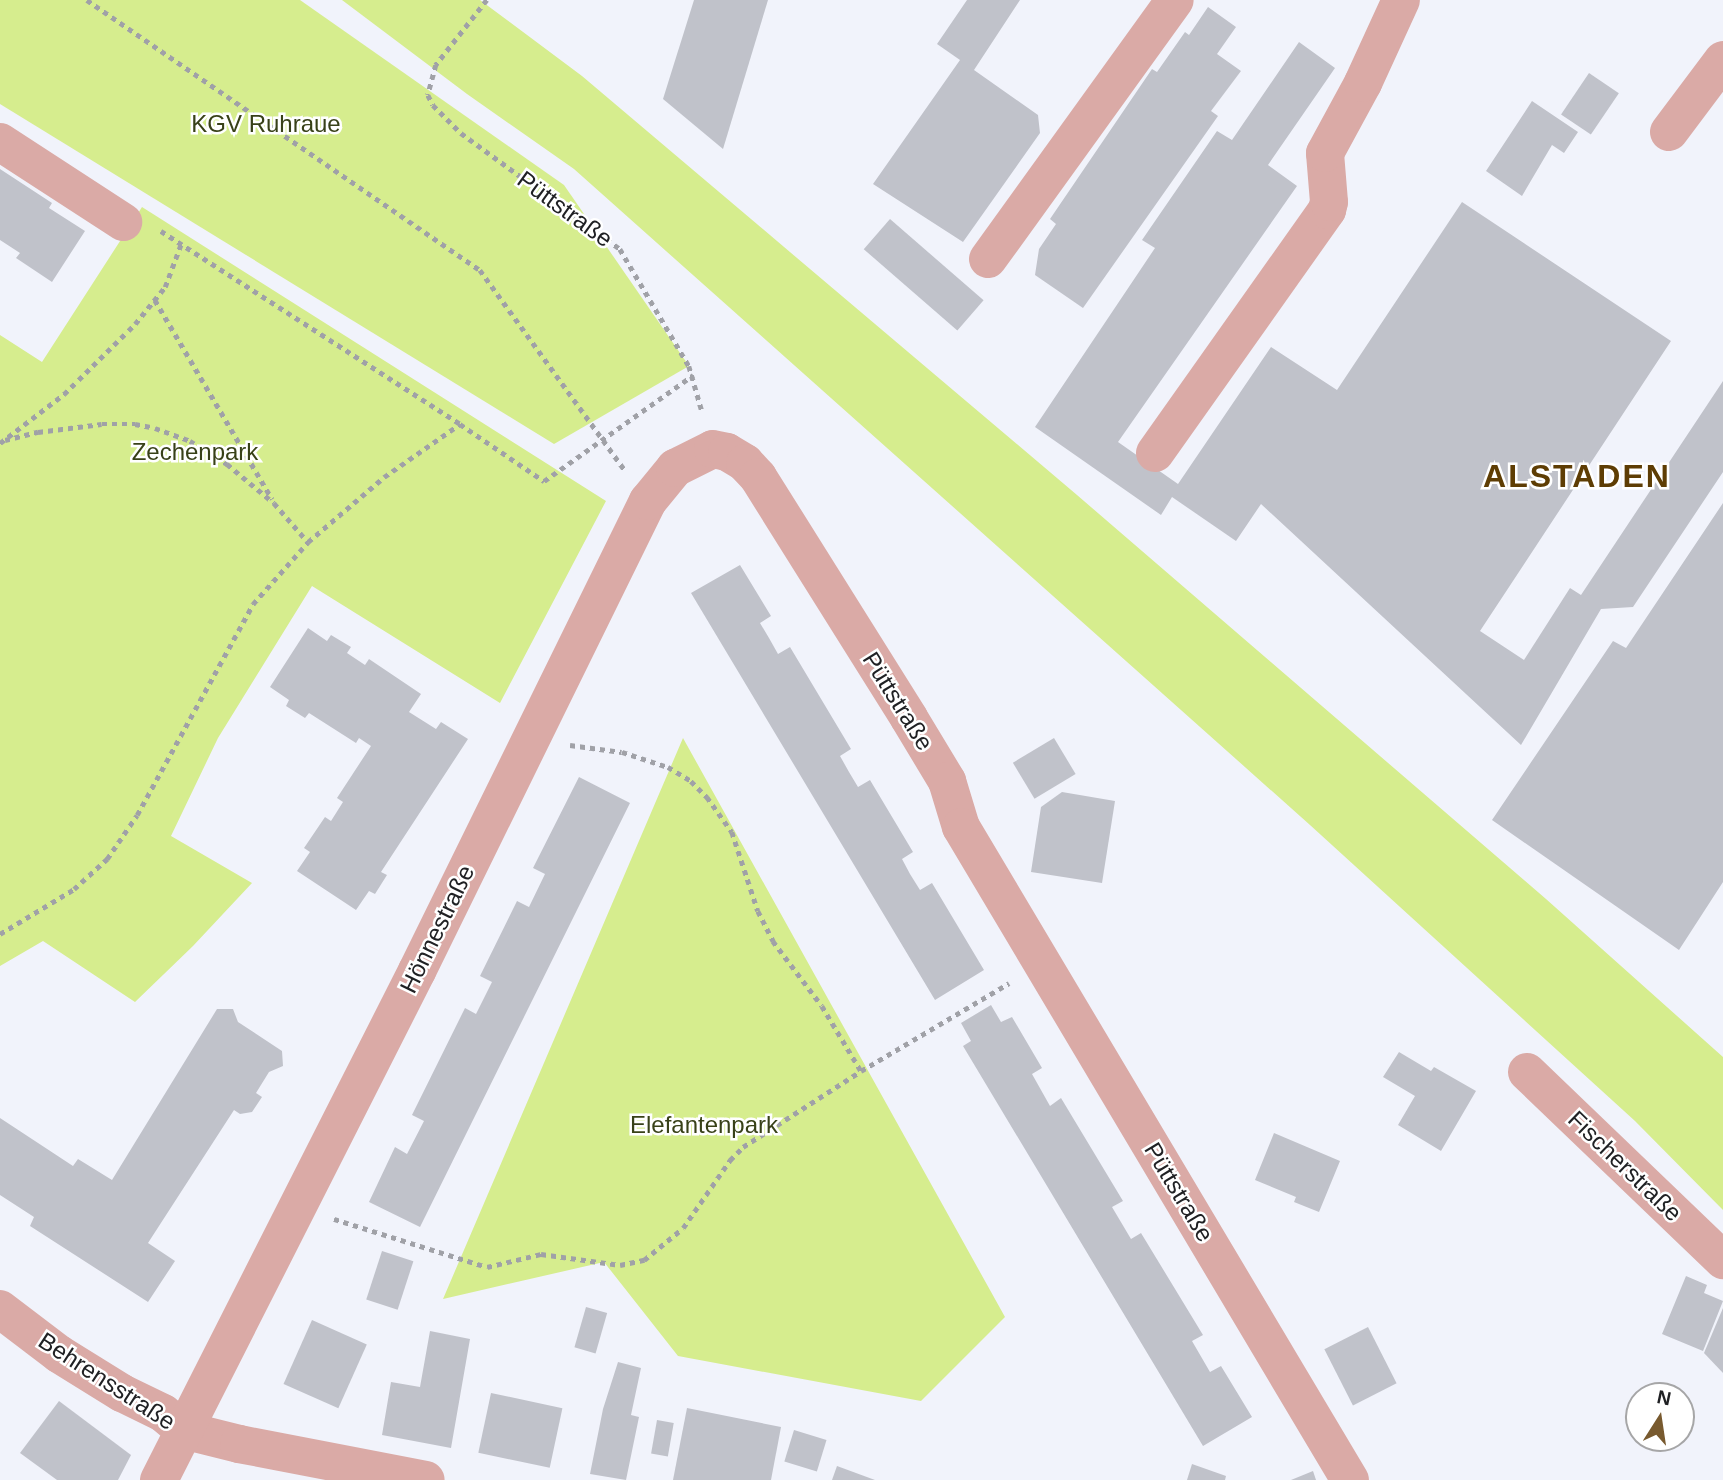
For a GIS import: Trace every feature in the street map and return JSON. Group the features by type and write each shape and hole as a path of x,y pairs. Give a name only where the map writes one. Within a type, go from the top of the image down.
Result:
{"street":[{"path":"989,259 1175,0"},
{"path":"1155,453 1327,210 1325,153 1369,72 1401,0"},
{"path":"1669,132 1723,60"},
{"path":"0,142 123,222"},
{"name":"Hönnestraße","path":"159,1480 649,501 675,468 713,449"},
{"name":"Püttstraße","path":"713,449 727,452 745,463 758,477 947,781 961,827 1350,1480"},
{"name":"Fischerstraße","path":"1527,1072 1723,1260"},
{"name":"Behrensstraße","path":"0,1309 60,1354 122,1393 163,1413 183,1430 239,1444 426,1480"}],"path":[{"path":"87,0 480,270 649,501"},
{"name":"Püttstraße","path":"486,0 436,65 428,95 433,105 461,133 620,249 693,375 713,449"},
{"path":"123,222 151,224 544,481 693,375"},
{"path":"2,441 95,365 155,300 166,287 181,244"},
{"path":"155,300 274,503"},
{"path":"2,441 102,424 135,424 155,428 213,454 274,503 309,542"},
{"path":"0,934 74,889 107,859 136,815 243,620 309,542 384,477 460,424"},
{"path":"532,736 622,752 654,762 691,781 707,797 732,832 758,911 773,941 822,1006 860,1071"},
{"path":"298,1202 340,1222 487,1267 541,1254 621,1265 633,1263 658,1251 683,1228 737,1152 860,1071 1043,962"}],"green space":[{"name":"KGV Ruhraue","path":"0,0 300,0 564,185 689,366 554,444 0,104"},
{"path":"342,0 480,0 582,76 1077,495 1546,899 1723,1057 1723,1210 1635,1121 1310,825 574,169 467,94"},
{"name":"Zechenpark","path":"142,207 606,501 500,703 312,586 218,738 171,836 252,883 135,1002 43,941 0,966 0,335 42,362"},
{"name":"Elefantenpark","path":"683,738 1005,1317 921,1401 678,1356 604,1262 443,1299"}],"building":[{"path":"694,0 768,0 723,149 663,99"},
{"path":"967,0 1020,0 974,70 1038,115 1040,133 963,242 873,184 960,60 937,44"},
{"path":"1208,7 1236,27 1217,54 1241,71 1211,111 1218,116 1083,308 1035,275 1039,249 1056,224 1050,219 1152,69 1157,72 1185,32 1189,35"},
{"path":"1299,42 1335,68 1268,165 1297,186 1118,442 1178,484 1271,347 1337,390 1462,202 1671,341 1480,631 1524,660 1570,588 1581,595 1723,381 1723,472 1633,607 1601,609 1521,745 1261,504 1236,541 1172,497 1161,515 1035,427 1155,248 1142,240 1217,131 1232,140"},
{"path":"1589,73 1619,93 1591,135 1561,114"},
{"path":"1532,101 1578,132 1564,153 1552,145 1522,196 1486,171"},
{"path":"0,169 52,203 49,208 85,231 52,282 16,258 20,253 0,240"},
{"path":"890,219 984,300 957,331 864,249"},
{"path":"1723,503 1723,882 1679,950 1492,820 1613,641 1626,648"},
{"path":"740,565 771,616 760,623 778,654 790,647 851,749 840,756 858,787 870,780 913,852 902,859 910,874 920,890 932,883 984,970 935,1000 691,593"},
{"path":"308,628 327,641 331,635 351,647 347,653 365,665 369,659 421,694 409,712 436,729 441,722 468,739 381,872 387,875 375,894 369,891 356,910 297,871 310,852 304,848 325,817 331,821 343,802 337,798 371,746 359,738 356,743 309,713 305,718 286,706 289,700 270,687"},
{"path":"1054,738 1076,774 1034,799 1013,763"},
{"path":"579,777 630,803 420,1227 369,1202 395,1147 407,1154 424,1121 412,1115 465,1008 476,1014 492,982 480,976 517,901 529,907 545,874 533,868"},
{"path":"1062,792 1115,801 1102,883 1031,872 1041,807"},
{"path":"991,1005 1001,1022 1012,1017 1042,1068 1032,1074 1050,1106 1061,1098 1123,1201 1112,1207 1131,1239 1141,1233 1203,1335 1192,1341 1210,1372 1221,1366 1252,1417 1203,1446 963,1046 971,1041 961,1023"},
{"path":"217,1009 233,1009 238,1022 282,1051 283,1066 269,1072 256,1093 262,1097 252,1112 240,1114 234,1110 148,1243 175,1261 148,1302 30,1226 34,1217 0,1195 0,1118 73,1166 78,1159 112,1180"},
{"path":"1399,1052 1431,1071 1434,1067 1476,1091 1441,1151 1398,1125 1415,1096 1383,1077"},
{"path":"1274,1133 1340,1161 1319,1212 1294,1202 1296,1197 1255,1180"},
{"path":"382,1251 413,1261 398,1310 366,1300"},
{"path":"1686,1276 1707,1285 1704,1293 1723,1301 1703,1351 1662,1334"},
{"path":"586,1307 607,1313 596,1353 574,1347"},
{"path":"1723,1308 1723,1373 1704,1353"},
{"path":"312,1320 367,1344 338,1408 284,1384"},
{"path":"1368,1327 1397,1383 1353,1405 1324,1349"},
{"path":"430,1331 470,1339 451,1448 382,1435 391,1382 420,1387"},
{"path":"618,1362 641,1368 631,1415 639,1417 626,1480 590,1474 603,1409"},
{"path":"491,1393 562,1408 550,1468 478,1453"},
{"path":"59,1401 131,1455 118,1480 57,1480 20,1453"},
{"path":"687,1408 781,1427 771,1480 673,1480"},
{"path":"657,1420 674,1423 668,1456 651,1453"},
{"path":"794,1430 827,1440 817,1471 784,1462"},
{"path":"1192,1464 1226,1476 1225,1480 1187,1480"},
{"path":"837,1466 875,1480 832,1480"},
{"path":"1313,1471 1316,1480 1291,1480"}],"district":[{"name":"ALSTADEN","path":"1577,476"}]}
